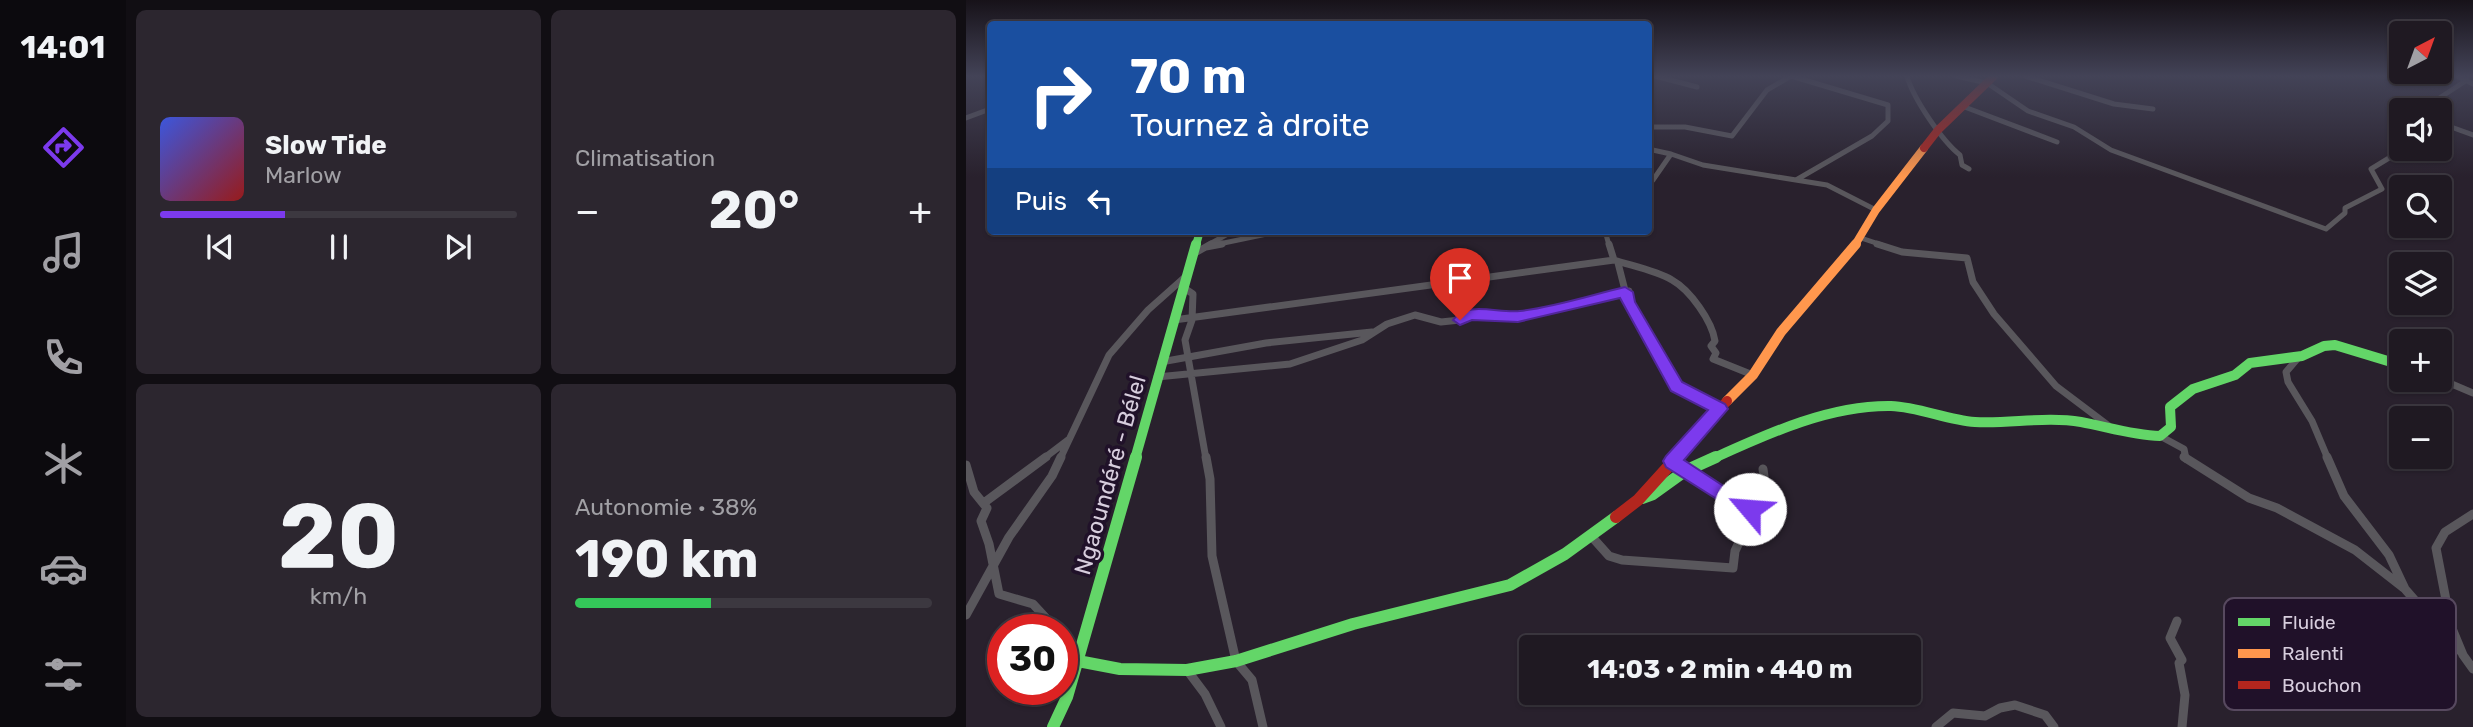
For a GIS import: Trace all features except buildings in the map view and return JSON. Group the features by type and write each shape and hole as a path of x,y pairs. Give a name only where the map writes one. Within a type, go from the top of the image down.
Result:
{"street":[{"path":"966,118 987,110"},
{"path":"1652,127 1685,127 1732,136 1752,110"},
{"path":"1796,180 1872,136 1888,121 1888,110"},
{"path":"1924,110 1945,143 1961,155 1962,165 1969,169"},
{"path":"1078,661 1120,668 1187,670 1236,661 1353,624 1510,585 1534,574 1592,537 1638,500 1753,375 1781,332 1861,238 1876,210 1938,130 1958,110"},
{"path":"1972,110 2057,142"},
{"path":"2027,110 2074,127 2111,150 2326,229 2345,213 2345,208 2382,189 2371,169 2389,158"},
{"path":"2452,128 2473,135"},
{"path":"1652,150 1703,165 1827,185 1876,210"},
{"path":"1653,180 1671,154"},
{"name":"Ngaoundéré - Bélel","path":"1078,661 1199,235"},
{"path":"1195,253 1226,235"},
{"path":"1206,247 1263,235"},
{"path":"1606,235 1627,291 1628,302 1677,386 1719,409"},
{"path":"1861,238 1902,252 1967,258 1969,278 1974,290 1987,302 2000,322 2019,340 2059,389 2113,429"},
{"path":"1174,320 1616,262 1673,279 1699,305 1713,329 1715,341 1711,346 1716,353 1713,359 1753,375"},
{"path":"966,615 1009,537 1052,476 1110,355 1148,310 1184,282 1194,294 1192,317 1185,340 1210,479 1212,556 1236,661 1252,680 1263,727"},
{"path":"1157,377 1290,364 1362,340 1387,324 1415,314 1441,322 1460,320 1470,314 1518,317 1627,291"},
{"path":"1161,362 1306,337 1374,332"},
{"path":"2389,361 2326,344 2300,357 2286,372 2288,383 2312,421 2344,496 2389,555 2405,589"},
{"path":"1638,500 1653,494 1685,471 1751,441 1818,417 1881,407 1892,406 1974,422 2045,419 2095,424 2133,435 2160,436 2171,427 2170,407 2180,396 2201,383 2235,375 2239,370 2268,356 2300,357"},
{"path":"2452,384 2473,393"},
{"path":"2160,436 2184,449 2185,457 2249,498 2277,508 2355,550 2413,598"},
{"path":"985,502 1071,437"},
{"path":"1672,461 1751,512"},
{"path":"966,465 974,492 985,502 987,508 981,521 999,594 1018,597 1037,607 1041,614"},
{"path":"1592,537 1609,556 1622,560 1732,568 1735,551 1751,520 1750,498 1765,484 1763,469"},
{"path":"2445,598 2436,548 2445,532 2473,514"},
{"path":"2177,621 2169,638 2182,660 2179,663 2185,695 2182,727"},
{"path":"2456,645 2458,650"},
{"path":"2456,648 2473,668"},
{"path":"1187,670 1205,694 1221,727"},
{"name":"Ngaoundéré - Bélel","path":"1053,727 1063,705"},
{"path":"1936,727 1953,713 1985,716 2000,708 2015,705 2045,715 2054,727"}],"traffic: fast":[{"path":"1053,727 1067,697 1199,235"},
{"path":"1642,498 1653,494 1685,471 1751,441 1818,417 1857,409 1892,406 1974,422 2045,419 2081,422 2133,435 2160,436 2171,427 2170,407 2193,389 2235,375 2250,363 2302,356 2324,346 2335,345 2389,361"},
{"path":"1078,661 1120,669 1187,670 1236,661 1353,624 1510,585 1565,554 1616,517"}],"traffic: slow":[{"path":"1727,401 1753,375 1781,332 1861,238 1876,210 1924,148"}],"traffic: jam":[{"path":"1924,148 1959,110"},
{"path":"1616,517 1638,500 1727,401"}],"route":[{"path":"1460,320 1470,314 1518,317 1564,304 1625,292 1628,302 1677,386 1719,409 1672,461 1677,467 1690,472 1751,512 1750,509"}]}
